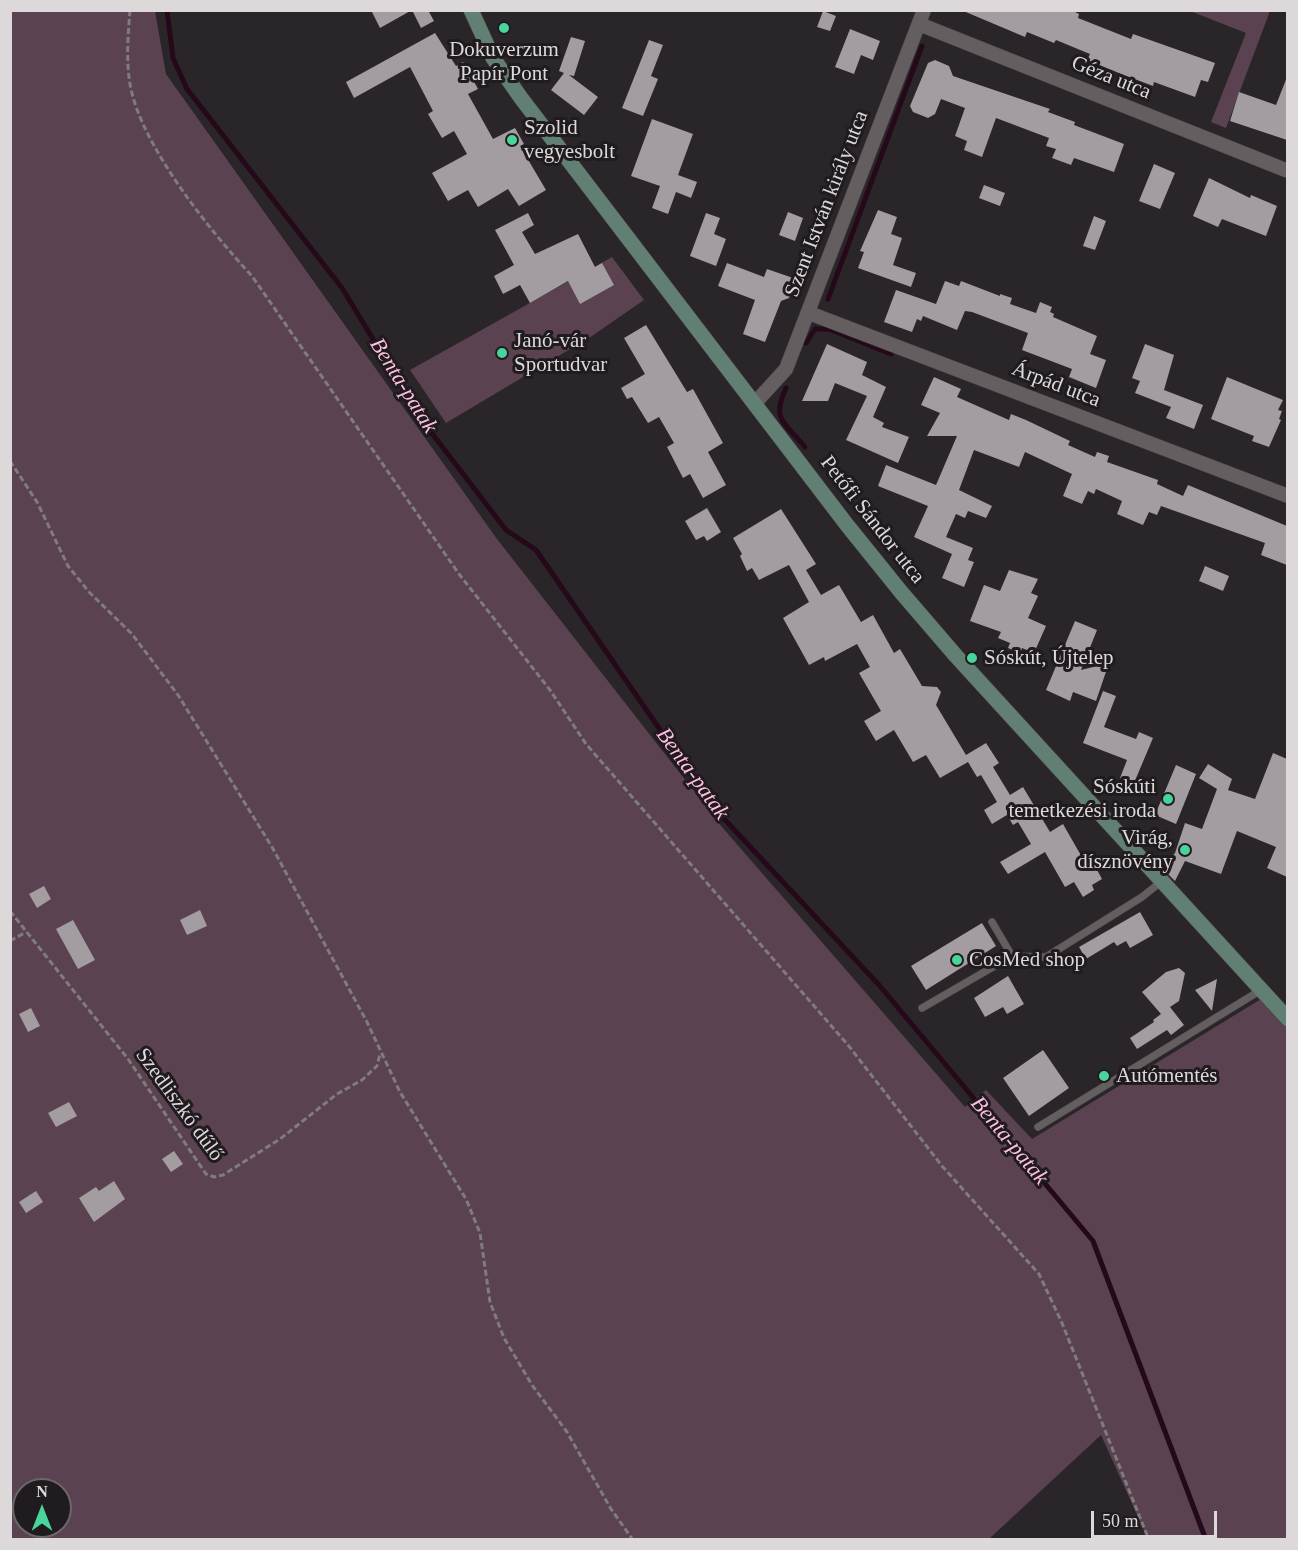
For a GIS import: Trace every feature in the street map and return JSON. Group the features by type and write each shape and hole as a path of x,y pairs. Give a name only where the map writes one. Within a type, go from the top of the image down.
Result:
{"main road":[{"name":"Petőfi Sándor utca","path":"471,10 494,58 521,98 847,525 915,608 1287,1018"}],"street":[{"name":"Szent István király utca","path":"755,403 783,375 809,313 921,17"},
{"name":"Géza utca","path":"921,17 1287,171"},
{"name":"Árpád utca","path":"809,313 1287,496"}],"lane":[{"path":"922,1008 1012,956 1046,957 1162,882"},
{"path":"992,922 1012,956"},
{"path":"1038,1127 1261,990"}],"path":[{"path":"130,10 127,42 130,85 142,122 212,233 252,276 459,574 550,690 586,744 848,1044 942,1166 1039,1274 1062,1323 1149,1539"},
{"path":"10,460 37,502 68,566 89,592 132,634 178,695 219,759 316,926 407,1105 466,1199 480,1233 490,1302 504,1338 532,1385 567,1432 611,1509 633,1539"},
{"name":"Szedliszkó dűlő","path":"10,911 91,1010 206,1174 214,1177 223,1175 280,1139 337,1094 362,1080 377,1066 380,1052"},
{"path":"10,942 26,932"}],"shaded area":[{"path":"11,11 155,11 166,74 497,539 722,827 965,1107 986,1090 1032,1139 1266,996 1287,1019 1287,1539 1148,1539 1101,1435 989,1539 11,1540"},
{"path":"1190,11 1270,11 1226,128 1211,122 1246,33"},
{"name":"Janó-vár Sportudvar","path":"612,257 644,300 592,336 446,423 410,370"}],"building":[{"path":"371,10 412,10 380,28"},
{"path":"412,10 428,10 434,21 421,28"},
{"path":"961,10 1071,10 1079,14 1078,18 1131,39 1133,34 1215,63 1208,82 1201,80 1195,97 1154,82 1153,86 1087,60 1090,54 1056,40 1054,43 1027,32 1025,37"},
{"path":"823,11 836,16 830,31 817,27"},
{"path":"850,29 880,41 873,60 861,55 854,74 835,67"},
{"path":"435,33 456,66 463,62 478,89 468,94 493,139 515,128 524,144 520,146 546,190 519,206 508,189 478,207 468,190 448,201 432,173 467,154 454,131 442,138 428,114 433,111 410,67 354,98 346,82"},
{"path":"571,37 585,41 574,76 569,75 598,97 584,115 551,90 564,73 559,71"},
{"path":"649,40 663,45 651,76 658,79 643,116 622,108"},
{"path":"935,60 949,66 953,76 1050,109 1048,112 1075,122 1074,125 1124,144 1114,172 1074,158 1071,165 1052,158 1056,149 1046,146 1049,138 996,118 982,157 964,150 967,141 955,136 965,108 941,99 935,114 928,118 913,112 910,106 928,63"},
{"path":"1287,77 1287,140 1230,121 1239,92 1276,105"},
{"path":"652,119 693,134 678,175 697,182 691,198 676,192 668,214 652,208 660,186 631,176"},
{"path":"1154,164 1175,173 1160,209 1139,201"},
{"path":"1209,178 1250,198 1251,195 1277,206 1266,236 1222,219 1218,227 1193,216"},
{"path":"984,185 1005,193 1000,206 979,198"},
{"path":"878,210 897,217 891,234 902,238 893,265 916,273 911,287 858,268 864,252 860,251"},
{"path":"788,212 803,218 795,241 779,235"},
{"path":"528,213 534,225 522,232 535,254 578,234 595,267 602,263 614,285 580,304 568,281 530,303 520,285 503,294 494,276 514,265 495,230"},
{"path":"706,213 720,218 714,234 726,239 716,266 690,256"},
{"path":"1094,216 1106,221 1095,250 1083,246"},
{"path":"727,263 764,277 767,269 796,279 789,298 781,301 765,342 743,334 755,300 718,286"},
{"path":"945,281 959,286 961,281 1000,296 1000,294 1012,298 1010,304 1036,313 1040,302 1052,307 1050,312 1054,314 1053,317 1097,336 1090,354 1106,360 1096,388 1069,377 1072,369 1022,350 1028,333 972,312 965,311 957,330 923,316 921,321 917,319 912,332 884,322 896,290 936,304"},
{"path":"646,325 687,392 693,389 723,443 708,452 726,485 703,498 690,474 683,478 667,447 674,443 659,417 648,423 632,397 627,399 621,388 645,374 624,338"},
{"path":"827,344 867,362 862,375 886,387 873,417 884,423 882,427 909,437 898,463 846,440 867,396 835,383 828,401 802,401"},
{"path":"1145,344 1174,355 1164,390 1203,405 1194,429 1166,418 1171,407 1135,393 1140,381 1132,378"},
{"path":"934,377 961,389 957,397 1009,420 1011,414 1026,420 1070,441 1068,445 1095,457 1097,452 1109,456 1107,462 1158,480 1157,484 1183,496 1188,485 1287,526 1287,565 1261,555 1265,543 1161,506 1157,515 1149,512 1143,525 1117,514 1122,501 1096,489 1094,494 1088,491 1082,504 1063,496 1072,474 1025,452 1019,467 974,450 959,490 992,506 986,518 968,511 965,518 956,514 946,537 973,548 968,560 974,562 964,587 942,578 952,554 914,537 928,506 878,486 886,465 936,485 957,436 927,436 940,413 921,405"},
{"path":"1227,377 1283,400 1278,410 1282,411 1279,419 1281,420 1269,447 1252,441 1254,436 1211,419"},
{"path":"707,508 721,532 707,541 704,536 696,540 685,521"},
{"path":"781,509 816,564 806,570 821,595 839,585 861,622 873,615 894,653 900,649 922,686 937,687 941,692 936,705 966,755 986,743 999,763 993,767 1010,795 1023,787 1050,832 1063,824 1083,859 1089,855 1102,879 1092,885 1094,890 1083,897 1074,882 1065,887 1045,852 1008,874 1000,862 1031,844 1018,822 1013,825 1007,815 992,824 984,810 997,802 981,775 977,777 968,762 940,778 926,755 913,762 894,730 876,741 864,721 881,711 859,673 870,667 857,644 825,661 824,657 809,665 783,618 809,602 789,565 759,580 752,568 747,571 740,556 742,554 733,538"},
{"path":"1205,566 1229,576 1223,591 1199,581"},
{"path":"1009,570 1038,579 1031,593 1038,596 1028,618 1046,626 1034,653 1022,648 1020,653 1008,648 1010,643 998,638 1001,632 970,621 984,585 1000,591"},
{"path":"1075,621 1097,630 1081,670 1109,663 1096,701 1073,692 1070,701 1046,690"},
{"path":"1103,691 1116,696 1104,727 1136,739 1139,732 1153,738 1134,783 1120,778 1127,760 1083,743"},
{"path":"1273,753 1287,759 1287,877 1267,868 1276,847 1237,831 1221,874 1185,861 1175,881 1168,874 1172,863 1169,860 1175,853 1185,823 1202,829 1217,789 1199,778 1208,764 1232,779 1228,790 1255,799"},
{"path":"1176,765 1196,774 1176,824 1155,815"},
{"path":"44,886 51,899 37,908 29,894"},
{"path":"200,910 207,926 187,935 180,920"},
{"path":"1140,912 1153,935 1130,948 1126,941 1117,946 1114,942 1086,959 1079,947"},
{"path":"73,920 95,960 78,969 56,929"},
{"path":"982,923 996,946 926,990 911,966"},
{"path":"1179,968 1185,973 1179,1001 1170,1007 1184,1025 1171,1035 1167,1030 1137,1049 1130,1038 1154,1022 1153,1020 1161,1014 1142,992 1166,972"},
{"path":"1008,976 1024,1004 1007,1014 1003,1007 985,1017 974,998"},
{"path":"1217,979 1212,1011 1195,990"},
{"path":"31,1008 40,1026 28,1032 19,1014"},
{"path":"1043,1050 1069,1088 1029,1116 1003,1078"},
{"path":"69,1102 77,1116 56,1127 48,1113"},
{"path":"174,1151 183,1164 171,1172 162,1159"},
{"path":"114,1181 125,1199 94,1222 79,1198 96,1187 99,1191"},
{"path":"36,1191 43,1202 26,1213 19,1202"}],"waterway":[{"name":"Benta-patak","path":"167,10 173,58 187,89 342,288 424,423 506,530 536,550 714,808 879,985 1093,1241 1206,1540"},
{"path":"828,299 922,46"},
{"path":"806,343 815,329 829,329 891,354"},
{"path":"786,388 780,414 786,426 805,447"}],"place":[{"name":"Dokuverzum Papír Pont","path":"504,28"},
{"name":"Szolid vegyesbolt","path":"512,140"},
{"name":"Janó-vár Sportudvar","path":"502,353"},
{"name":"Sóskút, Újtelep","path":"972,658"},
{"name":"Sóskúti temetkezési iroda","path":"1168,799"},
{"name":"Virág, dísznövény","path":"1185,850"},
{"name":"CosMed shop","path":"957,960"},
{"name":"Autómentés","path":"1104,1076"}]}
